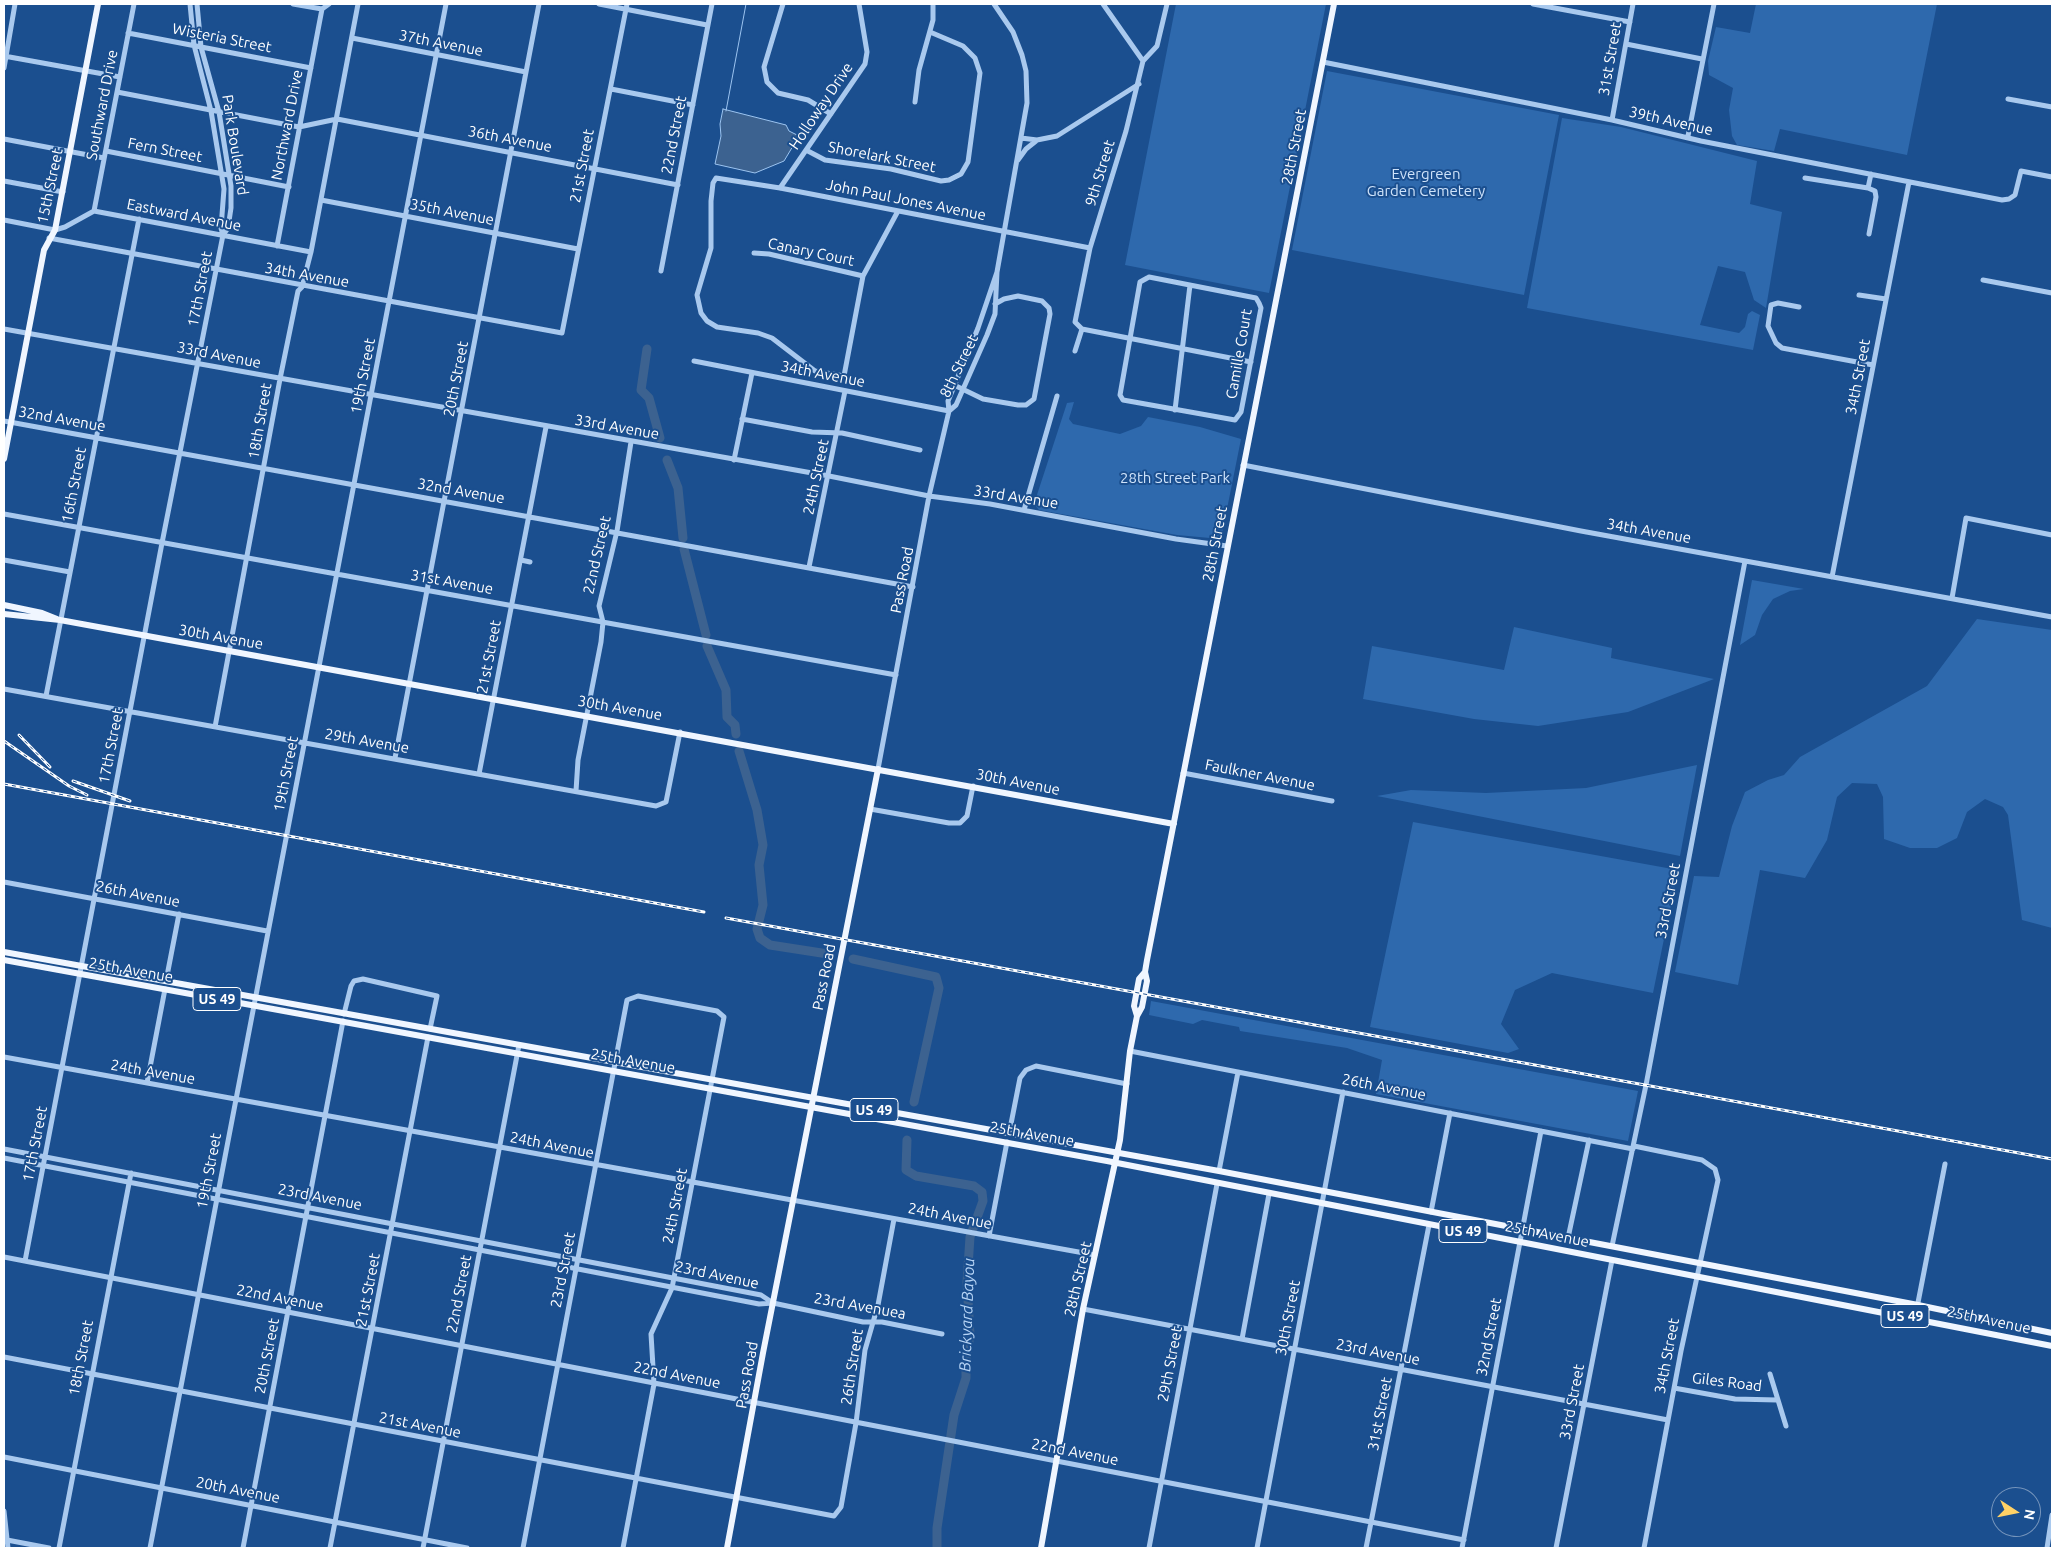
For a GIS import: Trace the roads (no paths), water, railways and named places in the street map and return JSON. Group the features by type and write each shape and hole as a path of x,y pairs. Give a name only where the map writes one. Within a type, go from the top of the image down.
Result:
{"main road":[{"name":"15th Street","path":"4,460 7,422 28,334 44,250 49,238 56,230 98,4"},
{"name":"28th Street","path":"1041,1548 1083,1309 1117,1154 1130,1051 1137,1016 1142,1007 1147,981 1145,972 1183,773 1334,4"},
{"name":"30th Avenue","path":"4,605 42,613 60,620"},
{"name":"30th Avenue","path":"4,614 60,620 680,732 1174,824"},
{"name":"Pass Road","path":"727,1548 793,1199 878,769"},
{"name":"25th Avenue","path":"4,952 1219,1171 1996,1320 2052,1333"},
{"name":"25th Avenue","path":"4,960 1115,1162 1217,1184 1994,1333 2052,1346"},
{"path":"1994,1333 1996,1320"}],"street":[{"path":"4,68 16,4"},
{"name":"Southward Drive","path":"94,211 134,4"},
{"name":"Park Boulevard","path":"190,4 194,45 211,110 220,174 225,194 221,228 223,235"},
{"name":"Park Boulevard","path":"197,4 201,47 219,112 231,186 232,208 228,228 223,235"},
{"path":"293,4 322,9 329,4"},
{"name":"18th Street","path":"216,727 280,379 298,291 302,287 311,252 358,4"},
{"name":"19th Street","path":"150,1548 446,4"},
{"name":"20th Street","path":"395,758 481,318 539,4"},
{"path":"599,4 627,6 707,25"},
{"name":"22nd Street","path":"661,271 712,4"},
{"path":"784,4 764,67 767,82 778,93 808,100 831,114"},
{"name":"Holloway Drive","path":"780,188 831,114 866,58 859,4"},
{"path":"915,102 918,70 934,20 933,4"},
{"name":"8th Street","path":"948,411 956,405 990,328 996,304 997,272 1027,103 1027,86 1022,55 1013,32 994,4"},
{"path":"1103,4 1143,61"},
{"name":"9th Street","path":"1075,351 1082,329 1075,322 1090,248 1143,61 1157,46 1167,4"},
{"path":"1533,4 1630,22"},
{"name":"31st Street","path":"1612,120 1634,4"},
{"path":"1688,136 1714,4"},
{"name":"21st Street","path":"562,333 627,6"},
{"name":"Northward Drive","path":"277,246 322,9"},
{"name":"Shorelark Street","path":"806,150 825,160 891,169 941,181 956,178 961,174 968,162 980,74 975,58 963,46 930,32"},
{"name":"Wisteria Street","path":"128,33 310,68"},
{"name":"37th Avenue","path":"352,38 526,72"},
{"path":"1626,44 1702,59"},
{"path":"5,56 120,77"},
{"name":"39th Avenue","path":"1323,62 1612,120 1688,136 1701,141 2002,200 2013,197 2017,190 2021,171 2052,177"},
{"path":"1021,138 1037,140 1065,132 1138,84"},
{"path":"611,88 693,105"},
{"path":"117,92 299,127 337,119"},
{"path":"2008,99 2052,107"},
{"name":"36th Avenue","path":"337,119 678,186"},
{"path":"4,139 104,158"},
{"path":"1017,163 1026,149 1037,140"},
{"name":"Fern Street","path":"106,152 228,175"},
{"path":"1868,188 1871,174"},
{"path":"228,175 289,187"},
{"name":"John Paul Jones Avenue","path":"863,276 844,376 815,371 772,338 758,332 717,327 708,321 701,313 698,295 711,248 711,201 713,183 716,178 780,188 1090,248"},
{"path":"1805,178 1868,188 1875,191 1876,197 1869,234"},
{"path":"4,180 63,192"},
{"name":"34th Street","path":"1832,577 1909,182"},
{"name":"35th Avenue","path":"321,200 578,249"},
{"path":"4,220 56,230 94,211"},
{"name":"Eastward Avenue","path":"94,211 311,252"},
{"path":"863,276 898,211"},
{"name":"16th Street","path":"46,696 139,219"},
{"name":"17th Street","path":"25,1261 162,542 223,235"},
{"name":"34th Avenue","path":"49,238 302,287 562,333"},
{"name":"Canary Court","path":"754,254 769,254 863,276"},
{"name":"8th Street","path":"948,411 948,401 997,272"},
{"name":"Camille Court","path":"1149,277 1256,298 1261,308 1241,412 1235,420 1123,400 1120,395 1129,339 1140,282 1149,277"},
{"path":"1984,280 2052,293"},
{"path":"1175,410 1190,285"},
{"path":"1859,295 1886,299"},
{"path":"954,386 983,398 1026,405 1034,399 1050,314 1049,308 1042,302 1018,296 1004,298 996,304"},
{"path":"1799,307 1778,303 1771,305 1768,326 1776,343 1782,348 1873,365"},
{"name":"33rd Avenue","path":"4,329 829,476 929,496 1024,510 1176,539 1227,546"},
{"path":"1082,329 1251,362"},
{"path":"971,344 980,348"},
{"name":"34th Avenue","path":"694,361 948,411"},
{"path":"734,460 752,373"},
{"name":"24th Street","path":"809,567 845,391"},
{"path":"1024,510 1057,396"},
{"name":"Pass Road","path":"878,769 929,496 948,411"},
{"path":"742,419 812,432 837,432 920,450"},
{"name":"32nd Avenue","path":"7,422 913,586"},
{"name":"21st Street","path":"479,774 546,427"},
{"name":"22nd Street","path":"576,791 578,760 604,622 599,606 617,531 631,442"},
{"name":"34th Avenue","path":"1243,465 1580,531 2052,616"},
{"name":"31st Avenue","path":"4,514 896,675"},
{"path":"1952,598 1966,518 2052,535"},
{"path":"4,560 70,572"},
{"path":"521,560 530,562"},
{"name":"33rd Street","path":"1612,1246 1633,1147 1745,560"},
{"name":"29th Avenue","path":"4,689 656,806 666,802 680,732"},
{"name":"Faulkner Avenue","path":"1183,773 1332,801"},
{"path":"870,808 949,823 960,823 968,816 973,786"},
{"name":"26th Avenue","path":"4,882 267,931"},
{"path":"166,981 179,914"},
{"path":"344,1014 350,986 354,981 363,979 437,996 430,1029"},
{"path":"147,1083 165,989"},
{"name":"23rd Street","path":"524,1548 628,1000 631,997 638,996 721,1014"},
{"name":"24th Street","path":"623,1548 654,1384 651,1334 672,1288 674,1279 724,1017 721,1014"},
{"name":"20th Street","path":"243,1548 343,1022"},
{"name":"21st Street","path":"330,1548 392,1233 428,1037"},
{"name":"22nd Street","path":"423,1548 519,1045"},
{"name":"26th Avenue","path":"1130,1051 1541,1131 1702,1160 1715,1169"},
{"name":"24th Avenue","path":"4,1058 1095,1255"},
{"path":"1009,1134 1020,1078 1026,1070 1036,1066 1127,1084"},
{"path":"1219,1171 1238,1072"},
{"name":"30th Street","path":"1257,1548 1343,1092"},
{"path":"1431,1212 1450,1113"},
{"name":"32nd Street","path":"1462,1548 1541,1131"},
{"path":"1568,1238 1589,1140"},
{"path":"986,1236 1007,1142"},
{"name":"23rd Avenue","path":"4,1149 218,1189 760,1296 773,1303"},
{"name":"23rd Avenue","path":"4,1158 672,1288 759,1304 773,1303"},
{"path":"1915,1318 1945,1164"},
{"name":"34th Street","path":"1644,1548 1696,1276 1718,1186 1715,1169"},
{"name":"18th Street","path":"59,1548 131,1173"},
{"name":"29th Street","path":"1149,1548 1217,1184"},
{"path":"1242,1339 1269,1194"},
{"name":"26th Street","path":"832,1516 838,1513 841,1507 856,1423 865,1350 878,1305 894,1219"},
{"name":"31st Street","path":"1366,1548 1429,1225"},
{"name":"22nd Avenue","path":"4,1257 1464,1540"},
{"name":"33rd Street","path":"1556,1548 1612,1260"},
{"name":"23rd Avenuea","path":"773,1303 942,1334"},
{"name":"23rd Avenue","path":"1083,1309 1668,1420"},
{"name":"21st Avenue","path":"4,1357 832,1516"},
{"path":"1770,1374 1786,1426"},
{"name":"Giles Road","path":"1674,1388 1735,1399 1777,1400"},
{"name":"20th Avenue","path":"4,1457 467,1548"},
{"path":"4,1511 8,1548"},
{"path":"2047,1548 2052,1515"},
{"path":"7,1540 49,1548"}],"waterway":[{"path":"726,111 746,4"},
{"name":"Brickyard Bayou","path":"647,349 641,390 649,398 660,438"},
{"name":"Brickyard Bayou","path":"667,460 678,488 683,538"},
{"name":"Brickyard Bayou","path":"684,549 706,635"},
{"name":"Brickyard Bayou","path":"707,646 726,690 727,717 735,725 736,734"},
{"name":"Brickyard Bayou","path":"739,751 757,810 763,845 759,865 763,905 757,929 760,938 770,945 828,954"},
{"name":"Brickyard Bayou","path":"853,959 936,977 939,988 914,1102"},
{"name":"Brickyard Bayou","path":"907,1140 906,1170 916,1176 974,1186 982,1192 983,1201 970,1237 967,1282 970,1335 966,1359 966,1378 954,1415 937,1528 937,1548"}],"railway":[{"path":"19,735 50,767"},
{"path":"4,741 69,786 87,795"},
{"path":"73,781 130,801"},
{"path":"4,784 704,912"},
{"path":"726,918 2052,1159"}],"park label":[{"name":"Evergreen Garden Cemetery","path":"1426,182"},
{"name":"28th Street Park","path":"1175,478"}]}
